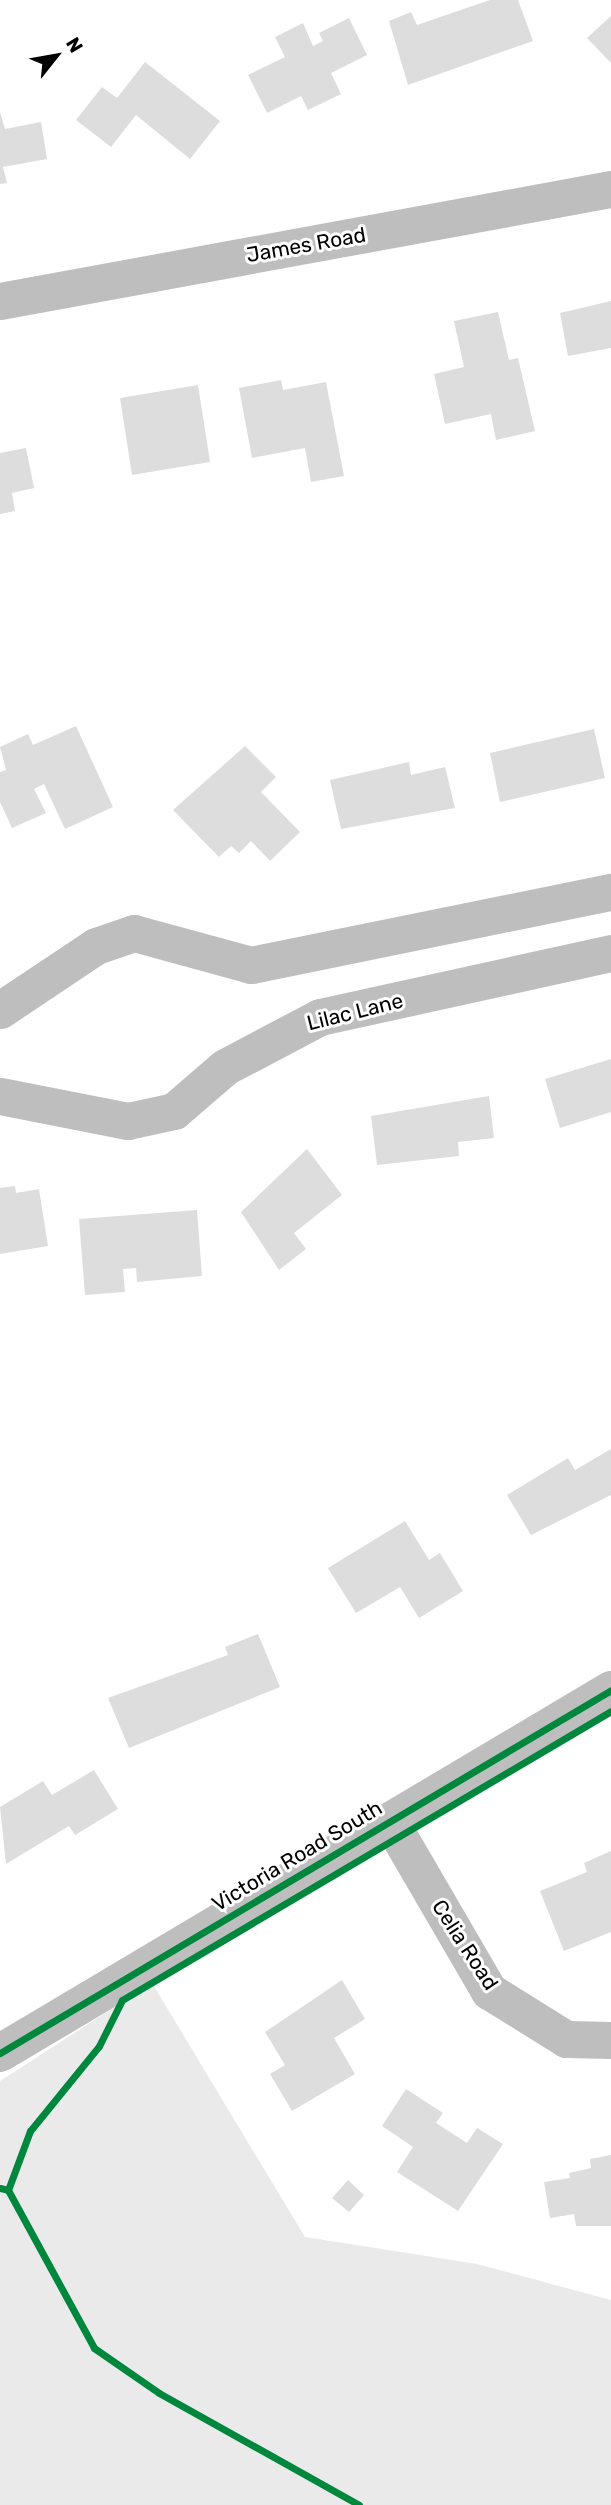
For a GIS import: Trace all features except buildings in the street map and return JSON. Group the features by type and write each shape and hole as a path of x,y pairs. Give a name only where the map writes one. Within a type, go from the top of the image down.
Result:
{"street":[{"name":"James Road","path":"0,301 611,189"},
{"path":"0,1010 96,946 134,933 251,965 611,892"},
{"name":"Lilac Lane","path":"0,1096 128,1121 174,1111 225,1067 320,1017 611,953"},
{"name":"Victoria Road South","path":"0,2053 611,1690"},
{"name":"Celia Road","path":"390,1821 489,1991 566,2039 611,2040"}],"shaded area":[{"path":"152,1983 305,2237 477,2264 611,2300 611,2505 0,2505 0,2081"}],"cycle path":[{"path":"0,2053 611,1690"},
{"path":"0,2188 8,2190 30,2131 99,2046 122,2000 611,1711"},
{"path":"8,2190 94,2348 159,2393 359,2505"}]}
